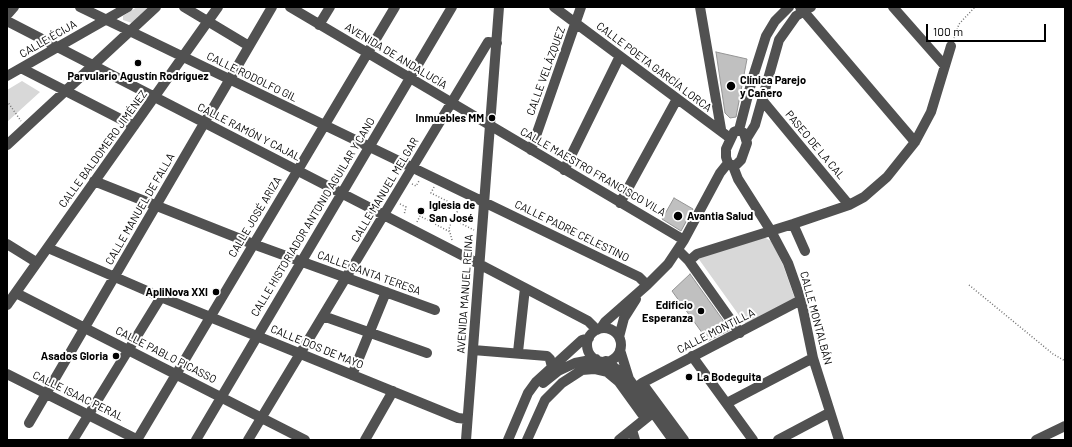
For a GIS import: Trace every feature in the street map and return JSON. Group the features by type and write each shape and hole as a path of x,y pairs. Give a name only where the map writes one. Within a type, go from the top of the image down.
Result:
{"street":[{"path":"7,15 14,7"},
{"name":"CALLE RODOLFO GIL","path":"82,7 413,169"},
{"name":"CALLE ÉCIJA","path":"7,76 128,7"},
{"path":"7,145 156,7"},
{"path":"184,7 249,46"},
{"name":"CALLE BALDOMERO JIMÉNEZ","path":"7,305 218,7"},
{"name":"CALLE MANUEL DE FALLA","path":"29,424 272,7"},
{"name":"AVENIDA DE ANDALUCÍA","path":"290,7 490,125"},
{"path":"320,25 330,7"},
{"name":"CALLE JOSÉ ARIZA","path":"138,440 395,7"},
{"name":"CALLE HISTORIADOR ANTONIO AGUILAR Y CANO","path":"196,440 452,7"},
{"name":"AVENIDA MANUEL REINA","path":"466,440 499,7"},
{"name":"CALLE POETA GARCÍA LORCA","path":"554,7 730,138"},
{"name":"CALLE VELÁZQUEZ","path":"530,150 577,24 581,7"},
{"path":"700,7 721,130"},
{"path":"739,130 750,87 766,36 775,21 789,7"},
{"path":"893,7 945,66"},
{"path":"508,440 528,393 552,366 582,340 589,338 668,264 684,240 720,173 731,164 738,164 741,160 747,144 747,138 755,125 779,40 790,24 805,8 915,142"},
{"name":"CALLE RAMÓN Y CAJAL","path":"7,21 57,48 156,96 297,171 479,264 588,321 599,329"},
{"name":"CALLE MANUEL MELGAR","path":"248,440 346,277 406,181 488,42 497,43"},
{"path":"689,261 697,254 849,205 864,197 888,176 915,142 931,112 951,46"},
{"path":"564,170 620,56"},
{"path":"21,68 134,126"},
{"path":"620,203 676,99"},
{"name":"PASEO DE LA CAL","path":"762,100 849,205"},
{"name":"CALLE MAESTRO FRANCISCO VILA","path":"490,125 684,240"},
{"path":"731,164 726,157 730,138 734,132 739,130"},
{"path":"739,130 744,133 747,138"},
{"name":"CALLE MONTALBÁN","path":"731,164 738,179 772,231 788,263 801,300 814,358 829,413 839,440"},
{"name":"CALLE PADRE CELESTINO","path":"413,169 639,277 647,285"},
{"name":"CALLE SANTA TERESA","path":"94,181 253,244 435,310"},
{"path":"793,224 805,251"},
{"path":"7,244 36,262"},
{"name":"CALLE DOS DE MAYO","path":"48,248 160,297 458,418 468,419"},
{"path":"678,250 689,261 740,333"},
{"path":"629,378 620,350 619,337 624,318 630,306 647,285"},
{"path":"518,352 525,288"},
{"path":"352,375 371,333 386,292"},
{"name":"CALLE PABLO PICASSO","path":"16,293 222,396 305,440"},
{"path":"73,440 160,297"},
{"name":"CALLE MONTILLA","path":"639,386 692,356 740,333 801,300"},
{"path":"323,316 427,353"},
{"path":"599,329 614,331 619,337"},
{"path":"589,338 588,348 592,356 596,359"},
{"path":"473,350 518,352 546,356 550,359 552,366"},
{"path":"606,361 615,357 620,350"},
{"path":"692,356 753,440"},
{"path":"727,403 814,358"},
{"path":"520,413 543,383 558,371 575,363 596,359 606,361 639,386 684,440"},
{"path":"527,440 545,400 562,383 582,370 594,369 607,372 619,382 674,440"},
{"name":"CALLE ISAAC PERAL","path":"7,374 46,395 138,440"},
{"path":"639,386 650,415"},
{"path":"365,440 393,391"},
{"path":"778,440 829,413"},
{"path":"619,440 650,415"},
{"path":"1036,440 1065,426"},
{"path":"632,430 635,440"}],"path":[{"path":"951,46 959,24 975,7"},
{"path":"7,103 26,127"},
{"path":"406,181 416,186 420,180 424,183"},
{"path":"430,185 434,187 431,193 461,208"},
{"path":"393,201 406,207 404,215 410,218"},
{"path":"455,252 449,229 452,219 461,208 484,202"},
{"path":"417,222 420,216 450,232"},
{"path":"452,219 482,234"},
{"path":"969,285 1053,354 1065,361"}],"shaded area":[{"path":"137,7 150,7 132,23 123,20 123,16"},
{"path":"22,81 40,92 7,122 7,90"},
{"path":"764,237 771,241 783,265 795,299 746,325 698,258"}],"building":[{"name":"Clínica Parejo y Cañero","path":"716,52 747,59 736,117 730,118 725,113"},
{"name":"Avantia Salud","path":"674,198 693,209 681,231 662,219"},
{"name":"Edificio Esperanza","path":"690,274 730,330 708,341 672,291"}],"place":[{"name":"Parvulario Agustín Rodríguez","path":"138,63"},
{"name":"Clínica Parejo y Cañero","path":"731,86"},
{"name":"Inmuebles MM","path":"492,118"},
{"name":"Iglesia de San José","path":"421,211"},
{"name":"Avantia Salud","path":"678,216"},
{"name":"ApliNova XXI","path":"216,292"},
{"name":"Edificio Esperanza","path":"701,311"},
{"name":"Asados Gloria","path":"116,356"},
{"name":"La Bodeguita","path":"689,377"}]}
